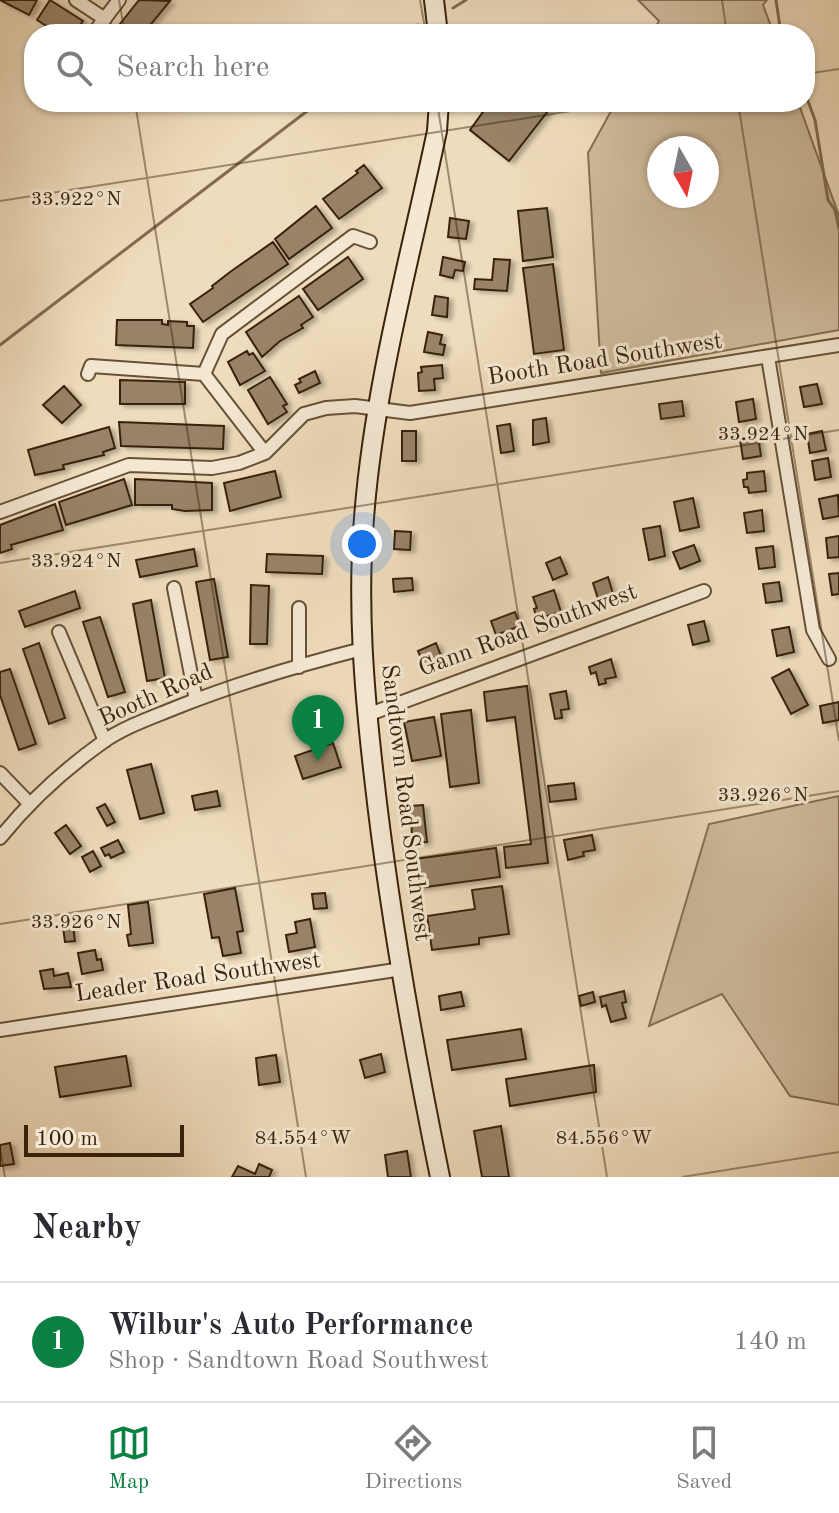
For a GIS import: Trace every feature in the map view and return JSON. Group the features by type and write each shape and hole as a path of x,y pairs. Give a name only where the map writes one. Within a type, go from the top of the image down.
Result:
{"street":[{"path":"76,0 100,24 119,0"},
{"path":"434,0 437,24"},
{"name":"Sandtown Road Southwest","path":"438,112 437,131 378,409 364,516 362,649 379,827 440,1177"},
{"path":"204,374 222,334 353,236 370,242"},
{"name":"Booth Road Southwest","path":"265,453 304,414 326,408 355,406 410,413 839,345"},
{"path":"768,357 813,630 829,659"},
{"path":"0,512 129,465 212,468 239,463 265,453 204,374 91,366 88,374"},
{"path":"174,588 196,700"},
{"name":"Gann Road Southwest","path":"367,715 704,591"},
{"path":"299,608 299,667"},
{"path":"59,632 105,741"},
{"name":"Booth Road","path":"0,838 30,804 65,772 105,741 144,720 217,691 362,649"},
{"path":"0,773 30,804"},
{"name":"Leader Road Southwest","path":"0,1030 402,969"}],"shaded area":[{"path":"638,0 767,0 763,5 770,24 657,24 659,21"},
{"path":"611,112 802,112 839,216 839,330 601,373 588,153"},
{"path":"839,796 839,1105 790,1096 722,994 649,1026 709,824"}],"building":[{"path":"0,0 37,0 29,15"},
{"path":"50,0 83,21 81,24 43,24 37,20"},
{"path":"139,0 170,1 151,24 120,24"},
{"path":"483,112 547,112 509,161 470,130"},
{"path":"364,165 382,188 339,219 323,199"},
{"path":"316,206 332,228 289,259 275,239"},
{"path":"547,208 553,257 523,261 518,211"},
{"path":"450,218 469,221 466,239 448,237"},
{"path":"273,242 288,264 203,322 190,304"},
{"path":"348,257 363,279 318,310 303,289"},
{"path":"443,257 465,262 463,271 455,270 453,278 440,275"},
{"path":"494,259 510,260 507,291 474,289 475,279 492,280"},
{"path":"553,264 564,350 534,354 523,268"},
{"path":"299,296 313,317 301,325 303,328 280,341 262,357 246,332"},
{"path":"435,296 448,298 447,317 432,315"},
{"path":"117,320 162,320 162,324 168,325 168,321 187,322 187,326 194,326 193,348 116,345"},
{"path":"428,332 442,335 440,344 445,345 443,355 424,352"},
{"path":"247,351 249,355 253,353 265,371 240,385 228,362"},
{"path":"442,365 443,378 434,379 435,390 419,391 418,373 422,372 421,367"},
{"path":"315,371 320,383 299,393 295,385 301,382 299,379"},
{"path":"270,377 287,404 283,406 287,412 268,424 248,390"},
{"path":"120,380 185,382 185,404 120,404"},
{"path":"817,384 822,404 804,407 800,387"},
{"path":"64,386 81,405 62,423 43,405"},
{"path":"753,399 756,419 739,422 736,402"},
{"path":"682,401 684,416 661,419 659,404"},
{"path":"546,418 549,442 533,445 533,420"},
{"path":"119,422 224,426 223,449 121,446"},
{"path":"510,424 514,451 501,453 497,426"},
{"path":"109,427 115,448 103,452 104,455 63,465 64,469 35,475 28,450"},
{"path":"402,431 416,431 416,461 402,461"},
{"path":"822,431 826,450 810,453 807,434"},
{"path":"758,436 761,456 743,459 740,439"},
{"path":"828,458 831,477 815,480 812,461"},
{"path":"275,471 281,497 230,511 224,483"},
{"path":"764,471 766,491 749,493 743,480 747,479 747,473"},
{"path":"124,479 132,505 66,525 59,502"},
{"path":"135,479 212,483 212,510 185,511 172,509 172,505 135,505"},
{"path":"838,495 839,516 823,519 819,499"},
{"path":"693,498 699,527 680,531 674,502"},
{"path":"55,504 63,530 11,545 12,549 0,553 0,525"},
{"path":"762,510 764,531 747,533 744,513"},
{"path":"660,526 665,556 649,560 643,529"},
{"path":"395,531 411,532 410,550 394,549"},
{"path":"839,536 839,557 828,558 826,538"},
{"path":"694,545 700,561 680,569 673,552"},
{"path":"773,546 775,567 759,569 756,548"},
{"path":"194,549 197,566 140,577 136,560"},
{"path":"267,554 323,556 322,574 266,572"},
{"path":"560,557 567,574 553,580 546,563"},
{"path":"839,573 839,594 832,595 829,574"},
{"path":"608,577 614,597 599,602 593,583"},
{"path":"412,578 413,590 394,592 393,579"},
{"path":"214,579 228,657 210,660 196,582"},
{"path":"779,582 782,601 766,603 763,584"},
{"path":"251,585 269,586 267,644 250,644"},
{"path":"554,590 561,612 547,616 551,626 540,630 533,597"},
{"path":"75,591 80,608 25,627 19,611"},
{"path":"151,600 165,678 147,681 133,604"},
{"path":"515,612 520,626 496,635 491,621"},
{"path":"100,617 125,692 108,697 83,622"},
{"path":"704,621 709,641 693,645 688,625"},
{"path":"789,627 794,652 777,656 772,630"},
{"path":"39,643 65,718 49,724 23,649"},
{"path":"436,643 442,658 424,665 418,651"},
{"path":"611,659 616,677 605,679 606,683 599,685 596,672 591,674 589,667"},
{"path":"10,669 36,744 19,750 0,695 0,672"},
{"path":"789,669 808,705 791,714 772,678"},
{"path":"527,686 548,863 506,868 504,847 531,844 515,717 487,721 484,692"},
{"path":"566,691 569,709 561,710 562,718 555,719 550,694"},
{"path":"839,702 839,720 823,723 820,706"},
{"path":"471,710 479,783 450,787 441,714"},
{"path":"434,717 441,756 412,761 404,722"},
{"path":"333,743 341,767 303,779 295,756"},
{"path":"151,764 164,813 140,819 127,770"},
{"path":"574,783 576,799 550,802 548,786"},
{"path":"217,791 220,806 195,810 192,796"},
{"path":"105,804 115,822 107,826 97,808"},
{"path":"423,805 427,842 412,843 411,806"},
{"path":"66,825 81,846 70,854 55,833"},
{"path":"592,835 595,850 568,860 564,840"},
{"path":"118,840 124,852 111,858 109,854 105,856 101,848"},
{"path":"496,848 500,877 418,888 415,859"},
{"path":"93,851 101,866 90,872 82,857"},
{"path":"502,886 509,934 479,938 479,944 432,950 427,916 475,909 472,890"},
{"path":"235,888 243,931 237,932 241,953 223,956 219,937 212,938 204,894"},
{"path":"325,893 327,908 314,909 312,894"},
{"path":"148,902 153,943 129,946 128,905"},
{"path":"310,919 315,947 289,952 286,935 297,933 295,922"},
{"path":"73,926 75,941 65,942 63,927"},
{"path":"95,950 103,970 82,974 78,953"},
{"path":"53,969 54,976 68,973 71,987 44,989 40,971"},
{"path":"624,991 626,1002 622,1003 626,1018 611,1022 600,997"},
{"path":"461,992 464,1006 441,1010 439,996"},
{"path":"593,992 595,1002 581,1006 579,996"},
{"path":"521,1029 526,1059 452,1070 447,1040"},
{"path":"381,1054 385,1072 365,1078 360,1060"},
{"path":"276,1055 280,1082 259,1085 256,1058"},
{"path":"126,1056 131,1086 60,1097 55,1067"},
{"path":"594,1065 596,1092 510,1106 506,1079"},
{"path":"501,1126 509,1177 482,1177 474,1131"},
{"path":"10,1143 14,1164 0,1166 0,1145"},
{"path":"407,1151 411,1177 388,1177 385,1155"},
{"path":"259,1164 272,1170 269,1177 232,1177 238,1166 255,1174"}],"waterway":[{"path":"453,8 466,0"},
{"path":"776,0 780,24"},
{"path":"0,345 306,112"},
{"path":"812,112 828,200 835,210 839,229"}],"place":[{"name":"Wilbur's Auto Performance","path":"318,761"}]}
